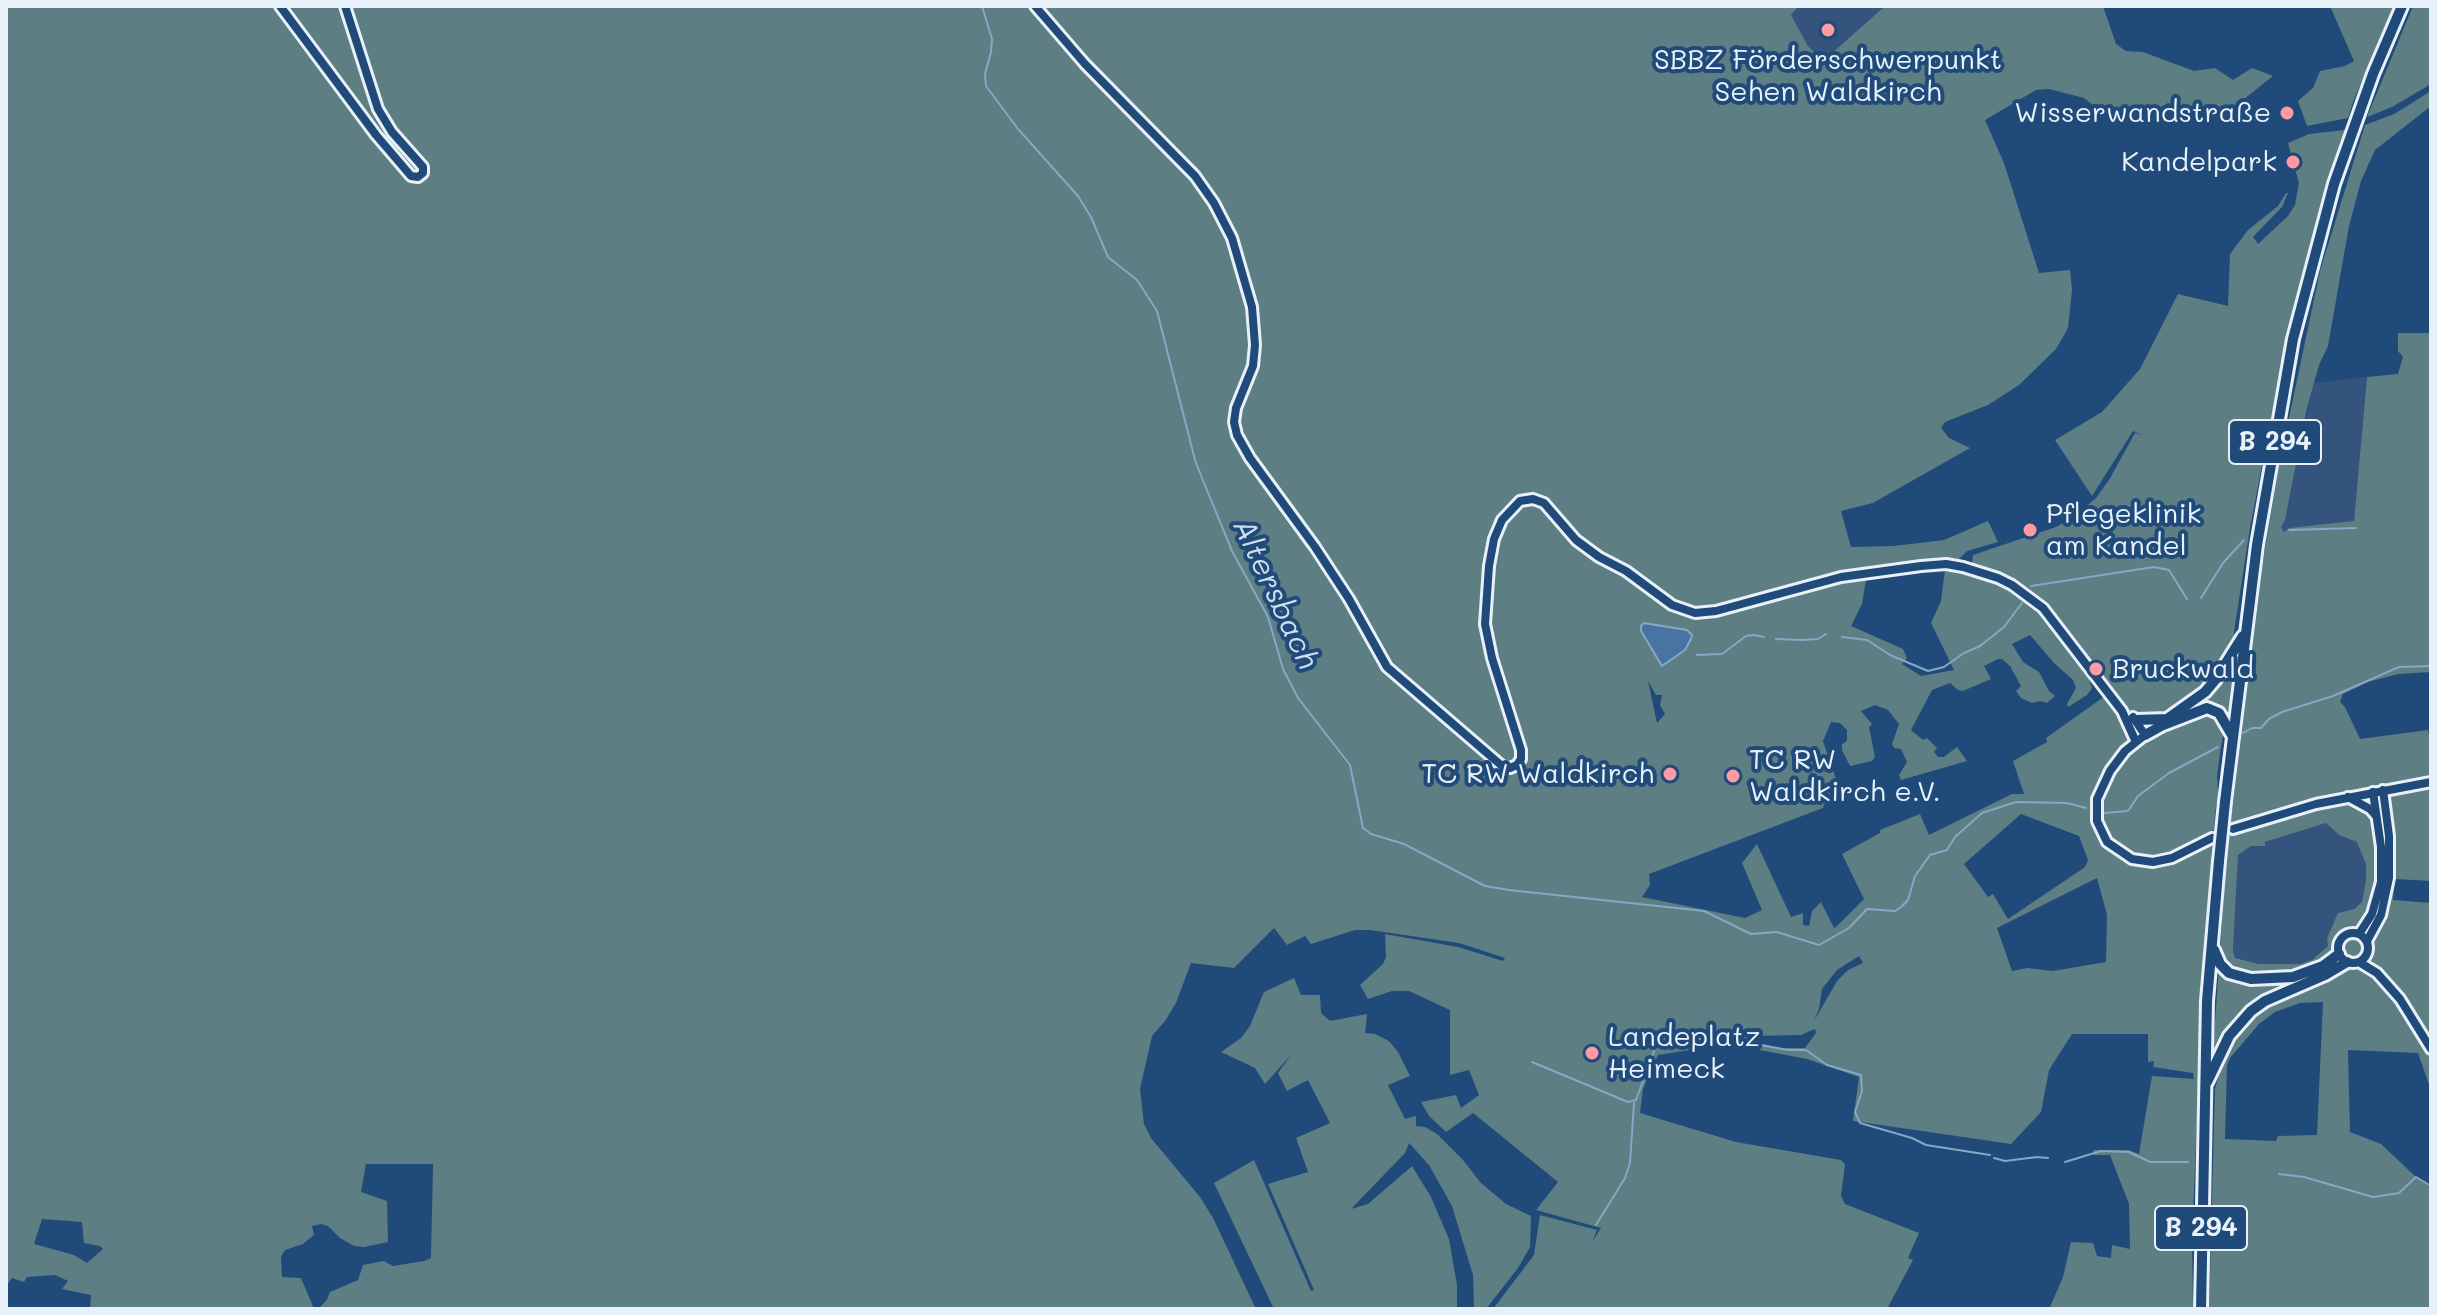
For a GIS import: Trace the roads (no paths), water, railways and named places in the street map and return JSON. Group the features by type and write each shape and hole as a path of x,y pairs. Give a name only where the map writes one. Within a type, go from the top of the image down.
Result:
{"highway":[{"name":"B 294","path":"2201,1309 2207,1001 2244,634 2293,339 2304,290 2351,134 2402,6"},
{"path":"2141,738 2205,692 2244,634"},
{"path":"2136,720 2165,722 2207,708 2219,713 2232,735"},
{"path":"2213,947 2220,964 2229,973 2251,979 2293,977 2343,958"},
{"path":"2205,1088 2229,1036 2251,1011 2265,1001 2325,975 2343,958"}],"street":[{"path":"280,6 376,135 411,176 418,177 423,173 423,167 392,132 378,109 345,6"},
{"path":"1035,6 1085,64 1195,176 1226,226 1239,255 1252,307 1253,366 1236,408 1234,422 1237,435 1250,458 1324,560 1387,667 1502,766 1510,768 1517,765 1521,750 1492,658 1485,624 1489,566 1494,539 1502,520 1520,501 1533,499 1544,503 1576,540 1599,557 1626,571 1672,605 1695,613 1716,611 1841,577 1921,566 1946,564 1998,578 2043,608 2141,738"},
{"path":"2122,711 2136,720 2141,738"},
{"path":"2141,738 2110,771 2097,799 2097,821 2107,842 2132,859 2153,862 2172,858 2212,838"},
{"path":"2233,829 2316,804 2431,782"},
{"path":"2378,791 2379,891 2363,938 2363,958 2400,999 2431,1049"},
{"path":"2363,938 2381,915 2389,878 2389,836 2378,791"},
{"path":"2347,797 2377,816"},
{"path":"2363,938 2350,933 2343,937 2338,946 2343,958 2363,958"}],"waterway":[{"name":"Altersbach","path":"982,6 992,39 985,74 986,86 1018,129 1078,196 1108,257 1137,280 1157,311 1202,478 1232,551 1268,617 1283,669 1298,698 1350,765 1363,828 1371,834 1404,844 1485,886 1704,911 1751,934 1777,932 1819,945 1849,928 1867,909 1895,911 1901,907 1908,900 1915,876 1930,855 1947,850 1955,837 1982,813 2016,802 2067,803 2086,808"},
{"path":"2289,530 2356,528"},
{"path":"2201,598 2223,563 2244,540"},
{"path":"2031,586 2154,567 2169,570 2187,599"},
{"path":"1842,637 1867,640 1890,655 1928,671 1944,667 1980,646 2004,627 2022,603"},
{"path":"1776,639 1818,639 1826,634"},
{"path":"1697,655 1722,654 1746,636 1764,637"},
{"name":"Altersbach","path":"2243,733 2252,728 2261,728 2282,712 2333,696 2399,667 2431,666"},
{"name":"Altersbach","path":"2104,813 2128,811 2138,796 2169,773 2218,747"},
{"path":"1663,1049 1700,1039 1727,1039 1788,1050 1806,1050 1827,1065 1861,1075 1862,1091 1855,1112 1860,1123 1926,1145 1990,1155"},
{"path":"1532,1062 1628,1102 1636,1100 1654,1051"},
{"path":"1596,1225 1625,1178 1630,1163 1634,1103"},
{"path":"2065,1162 2101,1151 2129,1152 2150,1162 2188,1162"},
{"path":"1994,1158 2005,1161 2048,1158"},
{"path":"2279,1174 2304,1177 2373,1197 2399,1193 2416,1177 2431,1186"}],"place":[{"name":"SBBZ Förderschwerpunkt Sehen Waldkirch","path":"1828,30"},
{"name":"Wisserwandstraße","path":"2287,113"},
{"name":"Kandelpark","path":"2293,162"},
{"name":"Pflegeklinik am Kandel","path":"2030,530"},
{"name":"Bruckwald","path":"2096,669"},
{"name":"TC RW Waldkirch","path":"1670,774"},
{"name":"TC RW Waldkirch e.V.","path":"1733,776"},
{"name":"Landeplatz Heimeck","path":"1592,1053"}]}
